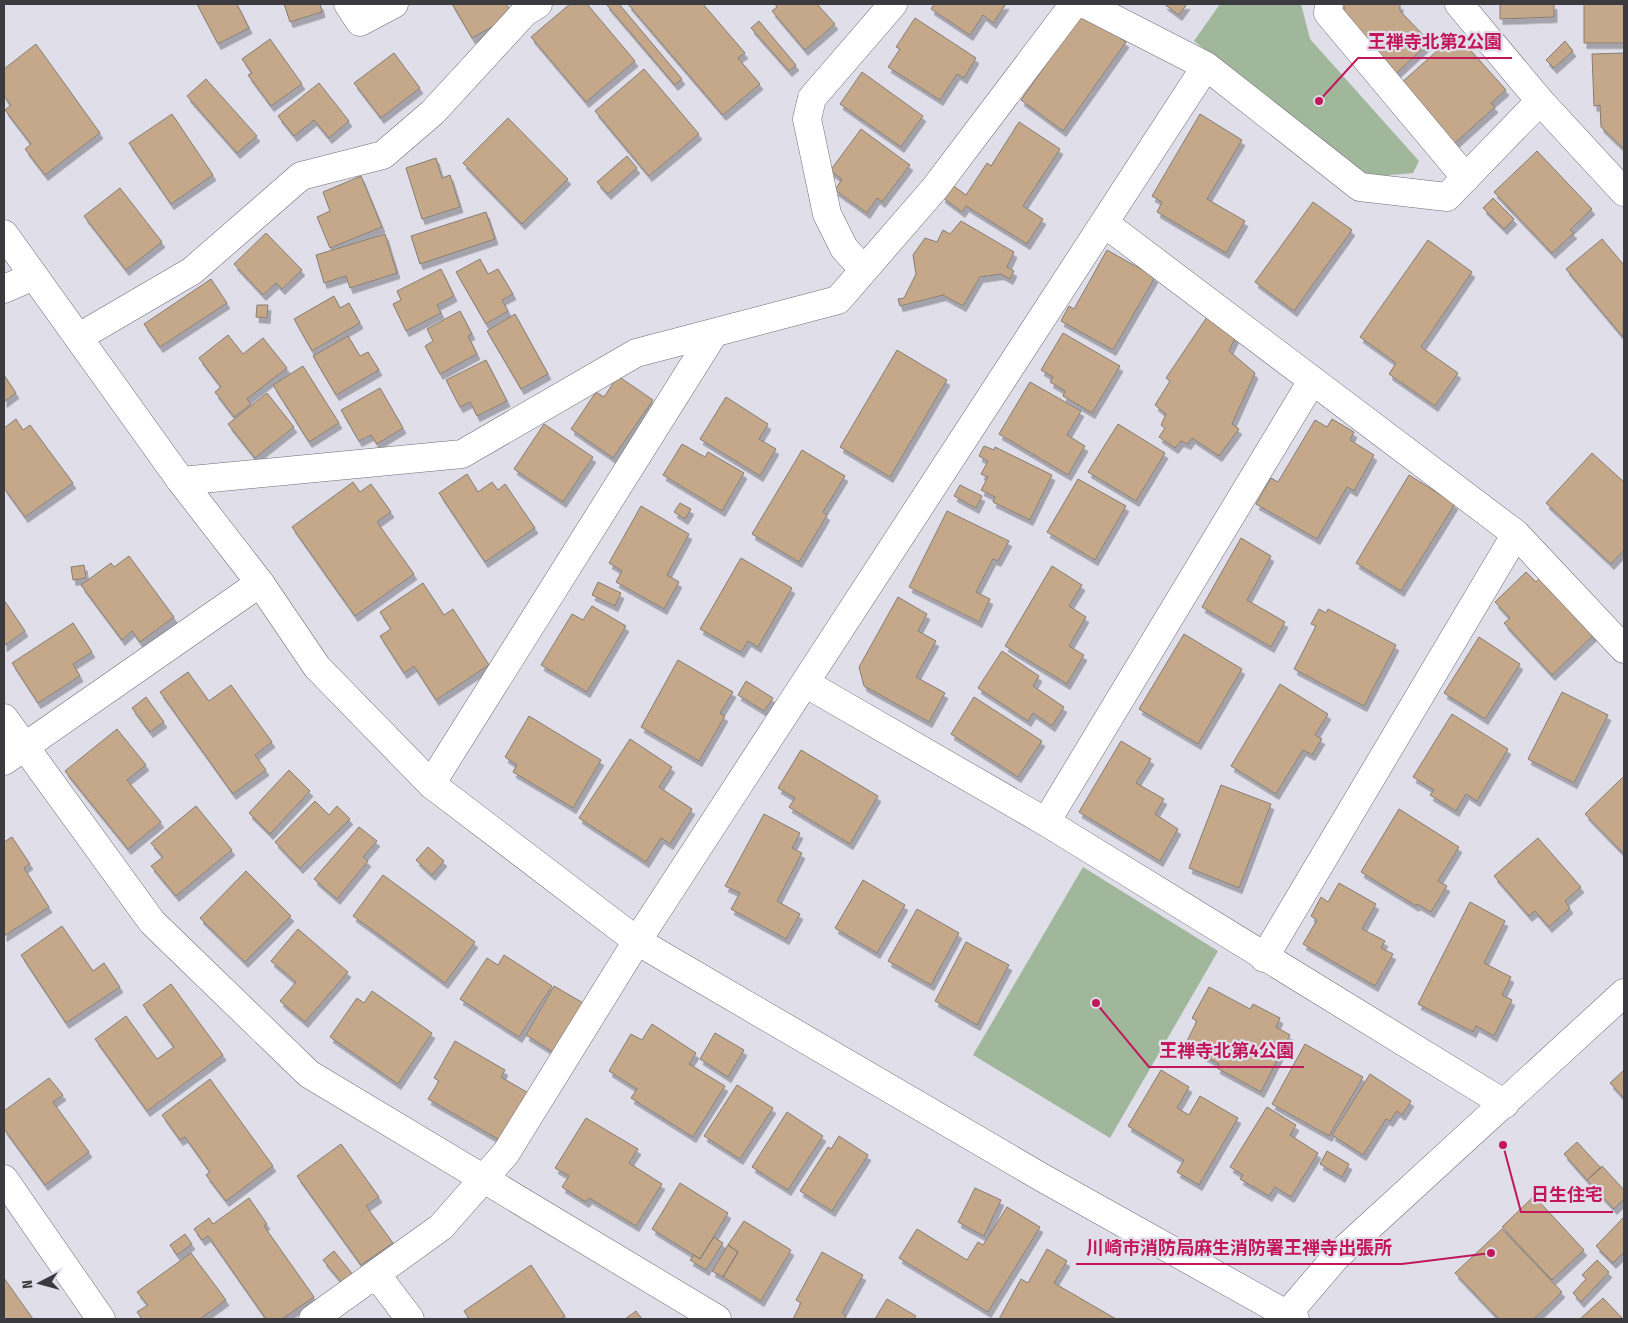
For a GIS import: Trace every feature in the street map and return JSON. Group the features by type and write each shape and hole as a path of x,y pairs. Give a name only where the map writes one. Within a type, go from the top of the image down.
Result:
{"street":[{"path":"348,4 360,22 394,4"},
{"path":"79,337 192,271 301,176 383,155 433,112 525,12 538,4"},
{"path":"864,270 844,248 827,214 807,120 812,98 892,4"},
{"path":"181,481 462,454 636,353 838,300 934,188 1074,4"},
{"path":"1085,4 1206,66 1360,186 1446,197 1540,101"},
{"path":"1330,4 1328,13 1466,178"},
{"path":"1459,4 1540,101 1624,192"},
{"path":"313,1319 441,1227 506,1153 637,941 1206,66"},
{"path":"1104,224 1516,534 1624,649"},
{"path":"4,234 181,481 260,583 317,667 431,784 637,941 1041,1177 1288,1317 1336,1258 1624,993"},
{"path":"4,289 34,276"},
{"path":"431,784 714,333"},
{"path":"1046,822 1312,381"},
{"path":"1264,958 1516,534"},
{"path":"14,754 260,583"},
{"path":"805,683 1046,822 1264,958 1505,1104"},
{"path":"4,718 14,754 152,922 309,1074 716,1319"},
{"path":"4,1179 101,1319"},
{"path":"376,1274 410,1319"}],"green space":[{"path":"1220,4 1301,4 1310,39 1419,161 1413,173 1370,177 1194,41"},
{"path":"1083,867 1218,951 1110,1138 973,1055"}],"building":[{"path":"197,4 237,4 249,28 218,44"},
{"path":"284,4 320,4 322,12 290,22"},
{"path":"452,4 506,4 513,15 472,38"},
{"path":"570,4 587,4 635,61 586,102 531,37"},
{"path":"606,4 619,4 682,79 675,85"},
{"path":"628,4 703,4 745,53 738,58 760,84 723,115"},
{"path":"775,4 817,4 835,24 805,50 772,11 777,7"},
{"path":"934,4 1006,4 993,23 983,15 970,35 931,9"},
{"path":"1164,4 1187,4 1179,15"},
{"path":"1344,4 1400,4 1400,11 1430,42 1390,79 1344,30"},
{"path":"1500,4 1554,4 1554,17 1500,19"},
{"path":"1584,4 1624,4 1624,43 1584,43"},
{"path":"1083,12 1126,42 1063,131 1021,100"},
{"path":"915,18 976,58 964,78 957,74 940,100 888,67 900,49 896,47"},
{"path":"759,21 796,65 789,71 751,28"},
{"path":"1456,34 1506,90 1491,103 1495,107 1454,144 1400,84"},
{"path":"270,39 302,84 271,106 248,75 252,73 242,59"},
{"path":"1565,41 1573,51 1554,68 1546,60"},
{"path":"36,44 100,133 45,175 25,149 31,144 5,110 11,105 4,96 4,69"},
{"path":"394,53 420,88 381,118 354,83"},
{"path":"1624,53 1624,149 1601,127 1600,105 1594,106 1592,54"},
{"path":"644,69 699,134 649,176 595,111"},
{"path":"862,72 923,116 901,147 840,104"},
{"path":"206,79 257,136 237,153 187,96"},
{"path":"319,83 349,121 329,138 314,120 294,136 278,116"},
{"path":"172,114 213,175 171,204 129,143"},
{"path":"1200,114 1242,140 1207,199 1245,221 1226,253 1157,212 1162,202 1152,196"},
{"path":"508,118 568,179 522,224 463,163"},
{"path":"1019,122 1060,149 1023,206 1043,219 1027,244 966,206 962,212 942,197 951,184 966,195 987,163 991,166"},
{"path":"861,129 910,165 882,202 877,198 867,213 835,190 842,179 830,171"},
{"path":"1537,151 1592,209 1570,230 1574,233 1552,253 1494,192"},
{"path":"627,156 637,168 608,194 597,182"},
{"path":"436,158 442,178 450,175 460,207 422,219 406,168"},
{"path":"361,176 382,227 330,248 317,217 330,211 323,192"},
{"path":"120,188 162,242 126,270 84,216"},
{"path":"1493,198 1514,219 1504,229 1483,208"},
{"path":"1313,202 1352,230 1294,311 1255,282"},
{"path":"486,212 495,239 420,264 411,236"},
{"path":"961,221 1014,252 1007,267 1014,271 1010,279 1001,274 980,277 963,306 943,295 900,306 898,299 904,298 916,274 913,255 925,238 937,242 943,230 950,234"},
{"path":"266,233 302,270 282,289 276,283 263,295 234,264"},
{"path":"385,234 397,273 350,288 346,276 324,283 316,255"},
{"path":"1602,239 1624,265 1623,337 1566,269"},
{"path":"1428,240 1472,272 1421,347 1458,373 1435,406 1389,374 1396,363 1360,337"},
{"path":"1107,250 1155,277 1113,350 1061,321 1069,306 1074,309"},
{"path":"480,259 488,274 498,269 513,294 502,300 508,311 486,324 456,272"},
{"path":"441,269 454,296 437,305 441,313 406,331 393,304 401,300 397,291"},
{"path":"211,279 227,303 160,347 144,324"},
{"path":"334,296 340,308 349,303 360,323 312,351 294,319"},
{"path":"257,305 268,305 267,318 256,317"},
{"path":"460,311 472,334 468,336 477,354 440,374 425,346 433,341 427,329"},
{"path":"515,314 548,374 521,389 487,331"},
{"path":"1207,317 1238,332 1229,351 1255,373 1232,424 1239,429 1219,456 1192,438 1188,444 1181,441 1175,448 1159,437 1165,428 1161,425 1166,414 1155,405 1170,381 1166,378"},
{"path":"1063,333 1120,366 1092,413 1063,396 1065,391 1050,382 1053,377 1041,370"},
{"path":"228,335 243,354 263,338 287,368 247,399 251,404 234,417 215,392 221,387 199,358"},
{"path":"348,336 360,356 368,352 379,370 336,395 313,356"},
{"path":"897,350 947,380 890,477 840,447"},
{"path":"486,360 507,401 477,416 470,402 460,407 446,380"},
{"path":"303,366 339,423 309,442 273,385"},
{"path":"4,375 16,393 4,402"},
{"path":"618,376 653,400 613,458 571,429 596,392 604,397"},
{"path":"1030,382 1081,411 1067,435 1085,446 1068,475 999,434"},
{"path":"380,388 403,428 377,444 371,435 359,441 341,410"},
{"path":"267,393 294,427 255,458 228,424"},
{"path":"726,397 768,424 759,439 776,449 760,476 700,439"},
{"path":"16,419 23,430 30,425 73,483 25,517 4,488 4,428"},
{"path":"1332,419 1354,432 1350,440 1374,455 1354,491 1347,487 1317,539 1256,504 1271,478 1278,482 1315,420 1327,427"},
{"path":"544,424 593,457 563,502 514,469"},
{"path":"1118,424 1165,453 1136,501 1088,472"},
{"path":"682,444 705,457 708,452 744,473 722,511 663,475"},
{"path":"984,446 994,450 995,447 1052,475 1030,520 993,502 995,497 981,490 988,477 981,474 988,461 979,456"},
{"path":"802,450 845,476 823,512 827,515 799,562 752,534"},
{"path":"1592,453 1624,482 1624,550 1611,564 1546,503"},
{"path":"467,474 478,492 492,482 498,490 505,484 535,528 485,562 439,493"},
{"path":"1409,475 1455,504 1401,591 1356,563"},
{"path":"1078,479 1126,506 1095,560 1047,532"},
{"path":"353,482 360,492 371,484 391,512 377,522 414,574 355,616 292,527"},
{"path":"960,485 982,496 976,508 954,496"},
{"path":"680,503 691,509 685,519 674,512"},
{"path":"641,506 689,534 667,575 679,582 664,609 616,582 622,571 609,563"},
{"path":"947,511 1009,541 998,561 993,559 976,592 990,599 979,622 909,587"},
{"path":"1241,538 1271,556 1247,600 1285,622 1271,647 1202,607"},
{"path":"129,556 174,617 140,642 132,631 122,640 81,585 111,563 114,567"},
{"path":"741,558 792,588 758,647 748,641 741,652 700,629"},
{"path":"84,565 86,578 73,580 71,567"},
{"path":"1052,566 1082,585 1069,606 1086,617 1069,646 1084,655 1067,684 1005,646"},
{"path":"1526,572 1536,582 1544,573 1598,631 1552,675 1504,623 1510,618 1495,602"},
{"path":"598,582 621,593 615,606 592,595"},
{"path":"423,583 444,615 453,609 489,665 436,700 414,666 404,673 380,636 391,629 380,612"},
{"path":"898,597 927,614 918,631 936,641 916,677 945,693 929,722 864,686 859,667"},
{"path":"4,600 25,631 4,646"},
{"path":"592,606 626,626 587,692 541,665 572,614 583,620"},
{"path":"1319,609 1326,613 1328,609 1396,645 1364,706 1294,669 1316,626 1311,624"},
{"path":"73,623 92,652 73,664 80,676 38,703 12,663"},
{"path":"1184,634 1242,669 1198,744 1139,709"},
{"path":"1479,637 1520,664 1485,719 1444,693"},
{"path":"1002,651 1039,676 1033,686 1064,707 1052,726 1033,713 1028,721 978,688"},
{"path":"678,660 733,692 720,713 725,716 699,761 641,727"},
{"path":"188,672 209,701 231,685 272,742 255,755 266,770 233,794 160,692"},
{"path":"746,681 773,698 764,711 738,695"},
{"path":"1280,684 1328,714 1315,735 1322,739 1312,755 1303,750 1276,794 1231,766"},
{"path":"1562,692 1608,715 1574,783 1528,759"},
{"path":"146,697 164,722 150,732 132,708"},
{"path":"974,697 1042,741 1018,777 951,734"},
{"path":"1452,714 1508,749 1477,801 1466,794 1456,811 1430,795 1434,790 1413,777"},
{"path":"529,716 601,760 573,808 513,772 517,765 505,757"},
{"path":"117,729 146,765 127,780 161,822 128,849 65,771"},
{"path":"630,739 672,767 659,787 692,809 670,844 661,838 646,862 579,818"},
{"path":"1121,741 1151,759 1136,783 1164,799 1155,814 1178,829 1160,861 1079,812"},
{"path":"801,750 878,796 850,844 789,807 795,798 778,788"},
{"path":"289,770 310,791 270,834 249,813"},
{"path":"1624,776 1624,850 1622,852 1585,814"},
{"path":"1221,785 1271,804 1239,888 1189,868"},
{"path":"315,801 329,815 337,806 350,819 300,868 275,842"},
{"path":"196,806 232,850 176,896 151,866 163,857 151,843"},
{"path":"1399,809 1459,847 1438,881 1447,886 1431,912 1417,904 1416,906 1361,872"},
{"path":"764,814 800,833 792,848 802,853 777,901 800,914 786,939 731,909 740,893 725,886"},
{"path":"359,827 377,841 363,857 368,861 337,899 314,879"},
{"path":"12,837 30,864 24,868 49,907 4,936 4,842"},
{"path":"1538,838 1581,887 1565,901 1570,908 1549,927 1535,911 1529,916 1494,876"},
{"path":"428,847 444,861 432,875 416,860"},
{"path":"246,871 291,916 245,962 200,918"},
{"path":"383,875 475,942 445,983 353,916"},
{"path":"863,880 905,905 877,953 835,928"},
{"path":"1339,883 1376,904 1362,929 1385,941 1381,948 1393,954 1375,986 1303,944 1317,920 1311,916 1321,897 1328,902"},
{"path":"1470,902 1505,921 1484,963 1511,977 1502,995 1512,1000 1494,1036 1476,1026 1473,1032 1418,1004"},
{"path":"917,909 959,933 931,985 888,961"},
{"path":"62,926 93,971 104,963 120,987 66,1023 21,955"},
{"path":"298,929 348,972 305,1022 280,1001 296,982 271,961"},
{"path":"966,942 1009,965 977,1025 935,1001"},
{"path":"504,955 552,986 519,1037 460,999 487,958 498,965"},
{"path":"171,984 223,1055 147,1111 95,1039 126,1016 157,1059 174,1047 143,1005"},
{"path":"554,986 590,1007 561,1057 526,1035"},
{"path":"1209,987 1250,1009 1253,1004 1280,1018 1276,1027 1290,1035 1261,1092 1217,1068 1219,1064 1185,1045 1197,1021 1192,1018"},
{"path":"372,991 432,1033 398,1084 330,1037 357,998 364,1003"},
{"path":"652,1024 696,1053 689,1064 725,1086 693,1137 631,1098 637,1089 609,1071 631,1034 642,1040"},
{"path":"715,1033 744,1050 728,1077 700,1059"},
{"path":"455,1041 505,1070 501,1077 530,1094 503,1142 428,1099 439,1081 434,1078"},
{"path":"1305,1044 1363,1077 1329,1136 1272,1104"},
{"path":"1161,1070 1189,1087 1177,1108 1189,1115 1200,1096 1238,1118 1199,1185 1177,1172 1184,1160 1128,1126"},
{"path":"1624,1070 1624,1098 1610,1083"},
{"path":"1370,1074 1411,1101 1402,1115 1397,1111 1390,1121 1386,1119 1363,1155 1332,1135"},
{"path":"49,1078 63,1095 53,1102 89,1152 45,1185 4,1129 4,1111"},
{"path":"210,1079 273,1166 226,1201 206,1175 210,1172 185,1137 180,1140 162,1115"},
{"path":"737,1085 773,1108 740,1159 704,1136"},
{"path":"1267,1107 1296,1125 1290,1135 1318,1153 1291,1197 1275,1187 1269,1196 1240,1179 1243,1175 1230,1167"},
{"path":"787,1112 823,1136 788,1190 752,1167"},
{"path":"586,1118 638,1149 629,1163 662,1184 636,1226 589,1198 586,1202 562,1187 569,1176 555,1168"},
{"path":"839,1136 868,1155 832,1211 800,1191 828,1147 831,1149"},
{"path":"1577,1142 1601,1168 1587,1180 1564,1154"},
{"path":"341,1144 379,1197 366,1206 393,1243 361,1265 297,1176"},
{"path":"1327,1151 1349,1164 1342,1177 1320,1164"},
{"path":"1602,1166 1624,1190 1624,1199 1614,1209 1587,1180"},
{"path":"680,1183 728,1213 700,1259 652,1229"},
{"path":"975,1188 1001,1200 984,1236 958,1222"},
{"path":"1534,1196 1584,1250 1552,1280 1502,1227"},
{"path":"249,1198 267,1224 264,1226 314,1297 282,1319 266,1319 208,1236 202,1240 194,1229 209,1218 213,1224"},
{"path":"1007,1207 1040,1227 988,1312 899,1258 917,1229 967,1260 978,1242 983,1245"},
{"path":"1624,1217 1624,1252 1613,1263 1596,1246"},
{"path":"744,1221 791,1250 761,1301 723,1277 738,1252 728,1245"},
{"path":"1502,1229 1562,1292 1534,1319 1499,1319 1455,1273"},
{"path":"185,1234 192,1244 177,1255 170,1245"},
{"path":"714,1237 723,1243 706,1270 690,1260 694,1255 700,1259"},
{"path":"728,1245 738,1252 723,1277 712,1271"},
{"path":"1047,1249 1067,1261 1054,1283 1116,1319 999,1319 1021,1279 1028,1283"},
{"path":"334,1251 354,1276 343,1284 323,1260"},
{"path":"822,1252 863,1275 842,1313 846,1316 844,1319 793,1319 801,1303 796,1300"},
{"path":"191,1253 226,1300 200,1319 142,1319 137,1312 148,1305 137,1292"},
{"path":"1597,1260 1609,1272 1581,1302 1573,1293 1586,1279 1582,1275"},
{"path":"531,1265 565,1316 560,1319 469,1319 464,1311"},
{"path":"4,1278 33,1319 4,1319"},
{"path":"1603,1298 1623,1319 1580,1319"},
{"path":"887,1299 916,1316 914,1319 875,1319"},
{"path":"636,1311 642,1319 625,1319"}],"place":[{"name":"王禅寺北第2公園","path":"1319,101"},
{"name":"王禅寺北第4公園","path":"1096,1003"},
{"name":"日生住宅","path":"1503,1145"},
{"name":"川崎市消防局麻生消防署王禅寺出張所","path":"1491,1253"}]}
